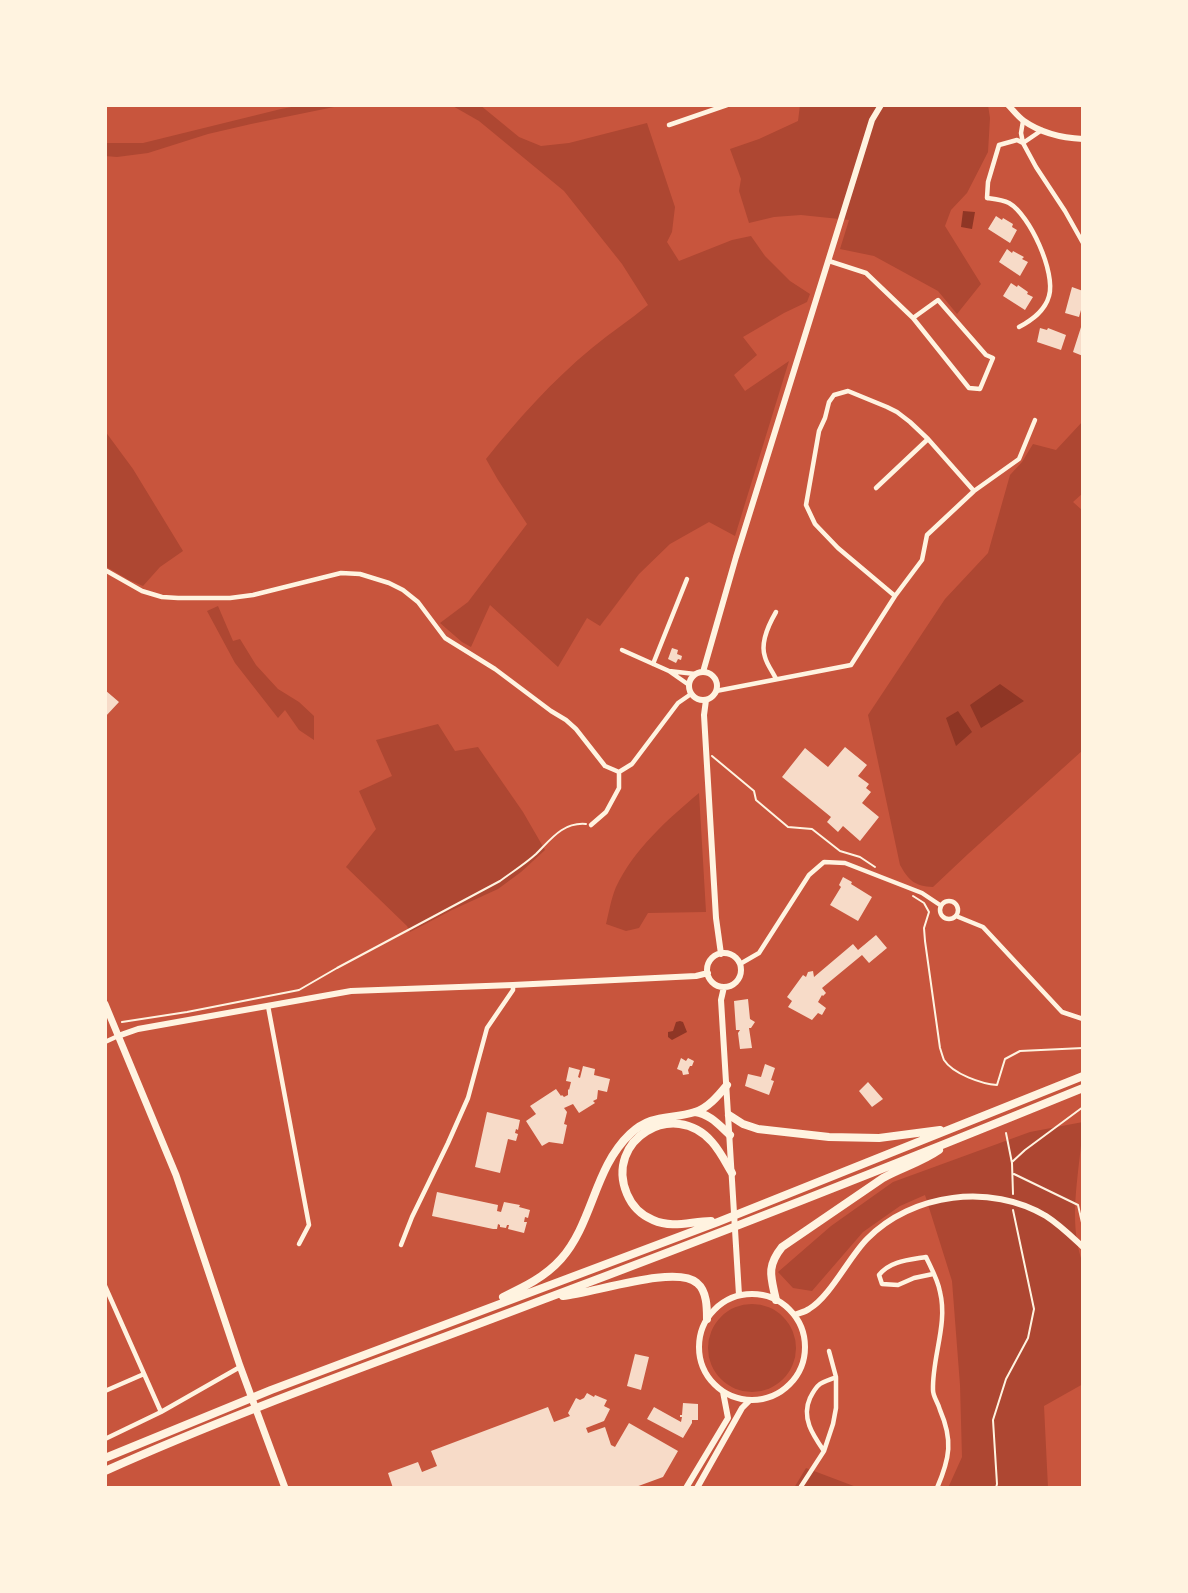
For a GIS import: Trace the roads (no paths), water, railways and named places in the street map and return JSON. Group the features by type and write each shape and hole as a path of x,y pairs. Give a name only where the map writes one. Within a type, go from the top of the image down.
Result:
{"highway":[{"path":"105,1458 271,1390 718,1222 1083,1076"},
{"path":"695,1112 709,1105 727,1086"},
{"path":"105,1471 293,1394 821,1194 1083,1088"},
{"path":"470,1315 539,1278 561,1259 577,1236 613,1156 629,1134 638,1127 662,1117 695,1112 713,1119 730,1135"},
{"path":"729,1115 758,1129 829,1137 879,1138 954,1128"},
{"path":"718,1222 672,1225 644,1215 629,1200 622,1171 623,1161 641,1134 662,1125 681,1124 706,1135 718,1149 732,1174"},
{"path":"776,1300 770,1276 774,1258 782,1247 883,1178 930,1156 950,1142"},
{"path":"553,1297 571,1296 595,1289 667,1277 686,1277 697,1283 702,1290 707,1304 707,1319"}],"main road":[{"path":"105,1004 176,1175 285,1488"}],"street":[{"path":"669,125 727,105"},
{"path":"703,672 736,557 873,120 881,105"},
{"path":"1008,105 1023,121 1042,130 1063,138 1083,139"},
{"path":"1023,121 1023,143 1083,243"},
{"path":"1023,143 1042,130"},
{"path":"1019,327 1043,310 1050,295 1049,275 1035,235 1022,213 1007,202 987,198 988,183 999,145 1017,140 1023,143"},
{"path":"829,261 866,273 913,318 969,388 980,389 993,358 986,355 938,300 913,318"},
{"path":"895,596 841,551 815,524 806,505 819,431 834,395 848,391 897,412 928,439 974,491"},
{"path":"716,691 851,665 895,596 922,560 927,535 974,491 1019,459 1035,420"},
{"path":"876,488 928,439"},
{"path":"105,570 142,591 178,598 253,595 341,573 360,574 389,583 403,590 418,603 444,638 495,669 566,720 605,766 619,772"},
{"path":"653,664 687,579"},
{"path":"776,611 764,643 764,657 776,679"},
{"path":"622,650 669,671 689,685"},
{"path":"669,671 708,673 717,682 714,695 706,700 691,694 689,685 695,674"},
{"path":"619,772 632,764 678,703 691,694"},
{"path":"706,700 706,754 716,918 721,954"},
{"path":"591,825 607,812 619,788 619,772"},
{"path":"743,962 732,955 721,954 712,958 707,968 708,973 713,983 724,987 734,984 743,962 759,953 809,875 824,862 845,863 922,893 940,905"},
{"path":"940,905 947,901 955,903 958,908 957,916"},
{"path":"940,905 939,913 942,918 948,920 957,916 983,927 1062,1012 1083,1019"},
{"path":"105,1042 138,1029 351,991 513,985 708,973"},
{"path":"401,1245 468,1098 487,1028 513,990 513,985"},
{"path":"724,987 721,1000 739,1296"},
{"path":"268,1004 309,1225 299,1244"},
{"path":"794,1315 814,1306 866,1240 878,1229 894,1217 937,1200 979,1197 1019,1205 1045,1216 1083,1247"},
{"path":"933,1274 898,1285 882,1284 879,1275 886,1267 926,1257 933,1274 940,1293 942,1315 933,1394 950,1439 945,1467 937,1488"},
{"path":"105,1286 161,1412"},
{"path":"764,1295 776,1300 786,1306 802,1328 805,1342 800,1371 780,1393 759,1400 748,1401 723,1392 710,1380 701,1360 700,1339 707,1319 727,1301 739,1296 764,1295"},
{"path":"800,1488 824,1451 836,1408 836,1377 829,1351"},
{"path":"105,1439 242,1369"},
{"path":"105,1391 144,1374"},
{"path":"824,1451 812,1435 806,1418 807,1406 811,1395 820,1384 836,1377"},
{"path":"688,1488 728,1418 723,1392"},
{"path":"697,1488 748,1401"}]}
